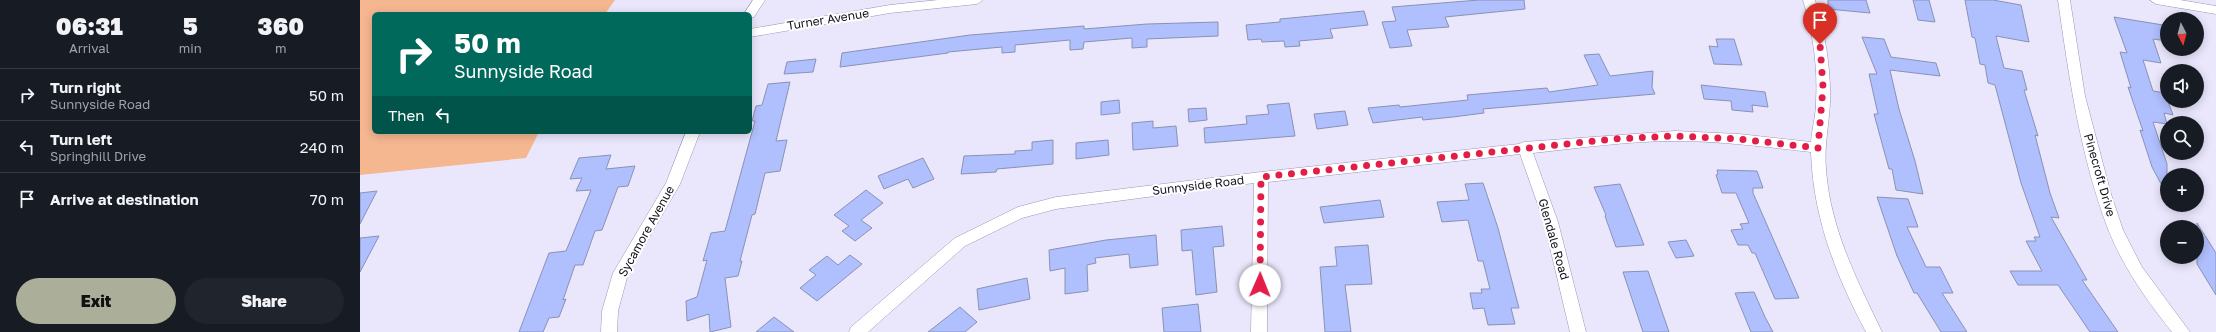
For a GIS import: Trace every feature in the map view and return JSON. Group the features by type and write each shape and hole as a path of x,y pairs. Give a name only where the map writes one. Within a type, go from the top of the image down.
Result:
{"street":[{"path":"751,12 759,0"},
{"name":"Turner Avenue","path":"752,33 890,9 977,0"},
{"path":"1809,0 1815,18 1822,60 1823,104 1818,148 1825,210 1838,257 1861,310 1874,332"},
{"name":"Pinecroft Drive","path":"2064,0 2078,96 2104,194 2116,230 2137,271 2159,304 2182,332"},
{"path":"2156,0 2216,10"},
{"name":"Sycamore Avenue","path":"608,332 610,311 621,273 673,184 692,134"},
{"name":"Sunnyside Road","path":"857,332 960,242 1018,213 1056,203 1261,177 1524,147 1613,139 1675,136 1739,139 1818,148"},
{"name":"Glendale Road","path":"1524,147 1551,222 1578,332"},
{"path":"1259,332 1261,177"}],"shaded area":[{"path":"360,0 615,0 606,12 372,12 372,134 538,134 526,158 360,175"}],"building":[{"path":"1479,0 1524,0 1525,9 1445,17 1449,27 1407,30 1412,46 1390,48 1382,22 1396,21 1392,7"},
{"path":"1828,0 1866,0 1870,13 1828,9"},
{"path":"1913,0 1929,0 1935,22 1918,20"},
{"path":"1965,0 1993,0 2021,5 2029,42 1996,36 2004,68 2022,71 2027,90 2024,90 2038,136 2035,135 2050,193 2059,218 2051,217 2087,280 2082,280 2118,332 2090,332 2058,285 2018,285 2010,271 2042,271 2026,241 2036,241 2034,237 2040,237 2021,183 1995,85 1988,83 1985,65 1980,64 1975,38 1972,37"},
{"path":"1364,11 1368,25 1330,29 1333,38 1299,41 1300,46 1285,47 1284,41 1262,42 1261,39 1248,40 1246,25 1280,22 1280,19"},
{"path":"2114,17 2160,25 2160,40 2153,39 2161,63 2143,60 2153,91 2160,92 2160,108 2170,108 2173,115 2164,113 2165,116 2160,116 2160,123 2153,122 2160,143 2160,160 2166,160 2167,164 2167,168 2160,168 2160,182 2152,167 2140,130 2143,131 2128,87 2131,88 2120,52 2127,53"},
{"path":"1218,22 1218,36 1147,39 1147,47 1132,48 1132,38 1084,42 1083,49 1070,50 1070,40 1015,45 1015,52 1002,53 1002,47 948,52 840,67 842,53 970,35 1084,26 1084,29 1147,24"},
{"path":"1862,37 1884,39 1891,57 1936,63 1940,76 1890,70 1899,109 1915,161 1923,194 1896,190 1892,169 1889,169 1874,114 1878,114 1869,74 1877,74"},
{"path":"1716,39 1734,39 1742,65 1714,64 1709,46 1718,47"},
{"path":"1599,54 1610,76 1653,71 1652,87 1655,94 1483,109 1484,113 1453,117 1423,120 1422,117 1373,123 1368,108 1399,105 1400,107 1468,100 1467,95 1547,88 1549,92 1598,85 1584,55"},
{"path":"816,59 813,72 784,74 787,62"},
{"path":"790,82 776,141 787,140 780,171 765,173 755,214 752,215 740,261 742,261 738,276 725,278 731,327 710,332 709,314 687,321 686,301 697,297 707,260 703,261 711,233 725,231 752,134 755,121 752,121 756,106 762,105 768,84"},
{"path":"1701,85 1765,92 1768,107 1752,105 1753,112 1732,110 1731,101 1704,99"},
{"path":"1119,100 1120,113 1101,115 1101,102"},
{"path":"1289,103 1295,136 1205,143 1204,128 1247,124 1246,116 1269,114 1267,105"},
{"path":"1206,108 1207,120 1189,122 1188,109"},
{"path":"1345,111 1348,125 1317,129 1314,114"},
{"path":"1153,121 1153,128 1176,126 1178,146 1133,150 1132,123"},
{"path":"1053,140 1053,164 997,169 996,172 961,174 964,156 1015,154 1015,151 1032,150 1032,142"},
{"path":"1108,140 1109,155 1076,159 1076,143"},
{"path":"611,155 606,169 635,166 628,186 618,187 602,230 595,231 583,265 575,265 563,300 566,299 559,317 549,318 543,332 519,332 549,253 566,251 591,190 576,191 582,178 570,179 579,158"},
{"path":"923,158 934,179 913,188 908,179 884,189 878,176"},
{"path":"1717,170 1757,171 1763,188 1753,188 1753,193 1799,298 1775,299 1755,253 1752,253 1748,245 1738,245 1731,230 1743,229 1740,224 1749,223 1736,193 1722,193 1716,175 1718,174"},
{"path":"1483,183 1498,228 1519,308 1511,308 1515,324 1488,325 1484,308 1473,309 1470,293 1482,293 1481,289 1490,289 1483,261 1478,261 1468,220 1442,222 1437,202 1469,200 1465,184"},
{"path":"1620,184 1644,245 1616,247 1605,216 1606,215 1594,187"},
{"path":"866,190 883,203 861,220 872,228 855,241 842,231 849,226 834,215"},
{"path":"377,191 360,224 360,193"},
{"path":"1877,197 1908,199 1918,227 1907,227 1926,267 1940,267 1953,293 1942,293 1967,332 1941,332 1917,293 1914,293 1897,256"},
{"path":"1380,200 1384,217 1324,223 1320,207"},
{"path":"1222,226 1224,246 1213,247 1217,292 1196,295 1192,250 1182,251 1181,230"},
{"path":"2204,234 2216,253 2216,295 2197,264 2204,264"},
{"path":"1156,235 1158,265 1130,268 1129,254 1095,258 1096,263 1087,265 1088,291 1065,294 1065,268 1050,271 1049,250 1106,240"},
{"path":"379,236 360,272 360,238"},
{"path":"1686,240 1694,256 1676,258 1668,242"},
{"path":"1368,245 1372,284 1345,285 1351,332 1325,332 1320,267 1337,266 1335,247"},
{"path":"850,255 862,264 817,301 800,288 816,275 809,270 827,256 838,265"},
{"path":"1648,271 1669,332 1643,332 1623,272"},
{"path":"1027,278 1030,299 979,310 977,289"},
{"path":"1754,292 1773,332 1751,332 1735,293"},
{"path":"1198,304 1201,332 1164,332 1162,308"},
{"path":"960,307 977,322 965,332 928,332"},
{"path":"774,317 794,332 756,332"}],"route":[{"path":"1260,285 1261,177 1524,147 1613,139 1675,136 1739,139 1818,148 1823,104 1820,44"}]}
